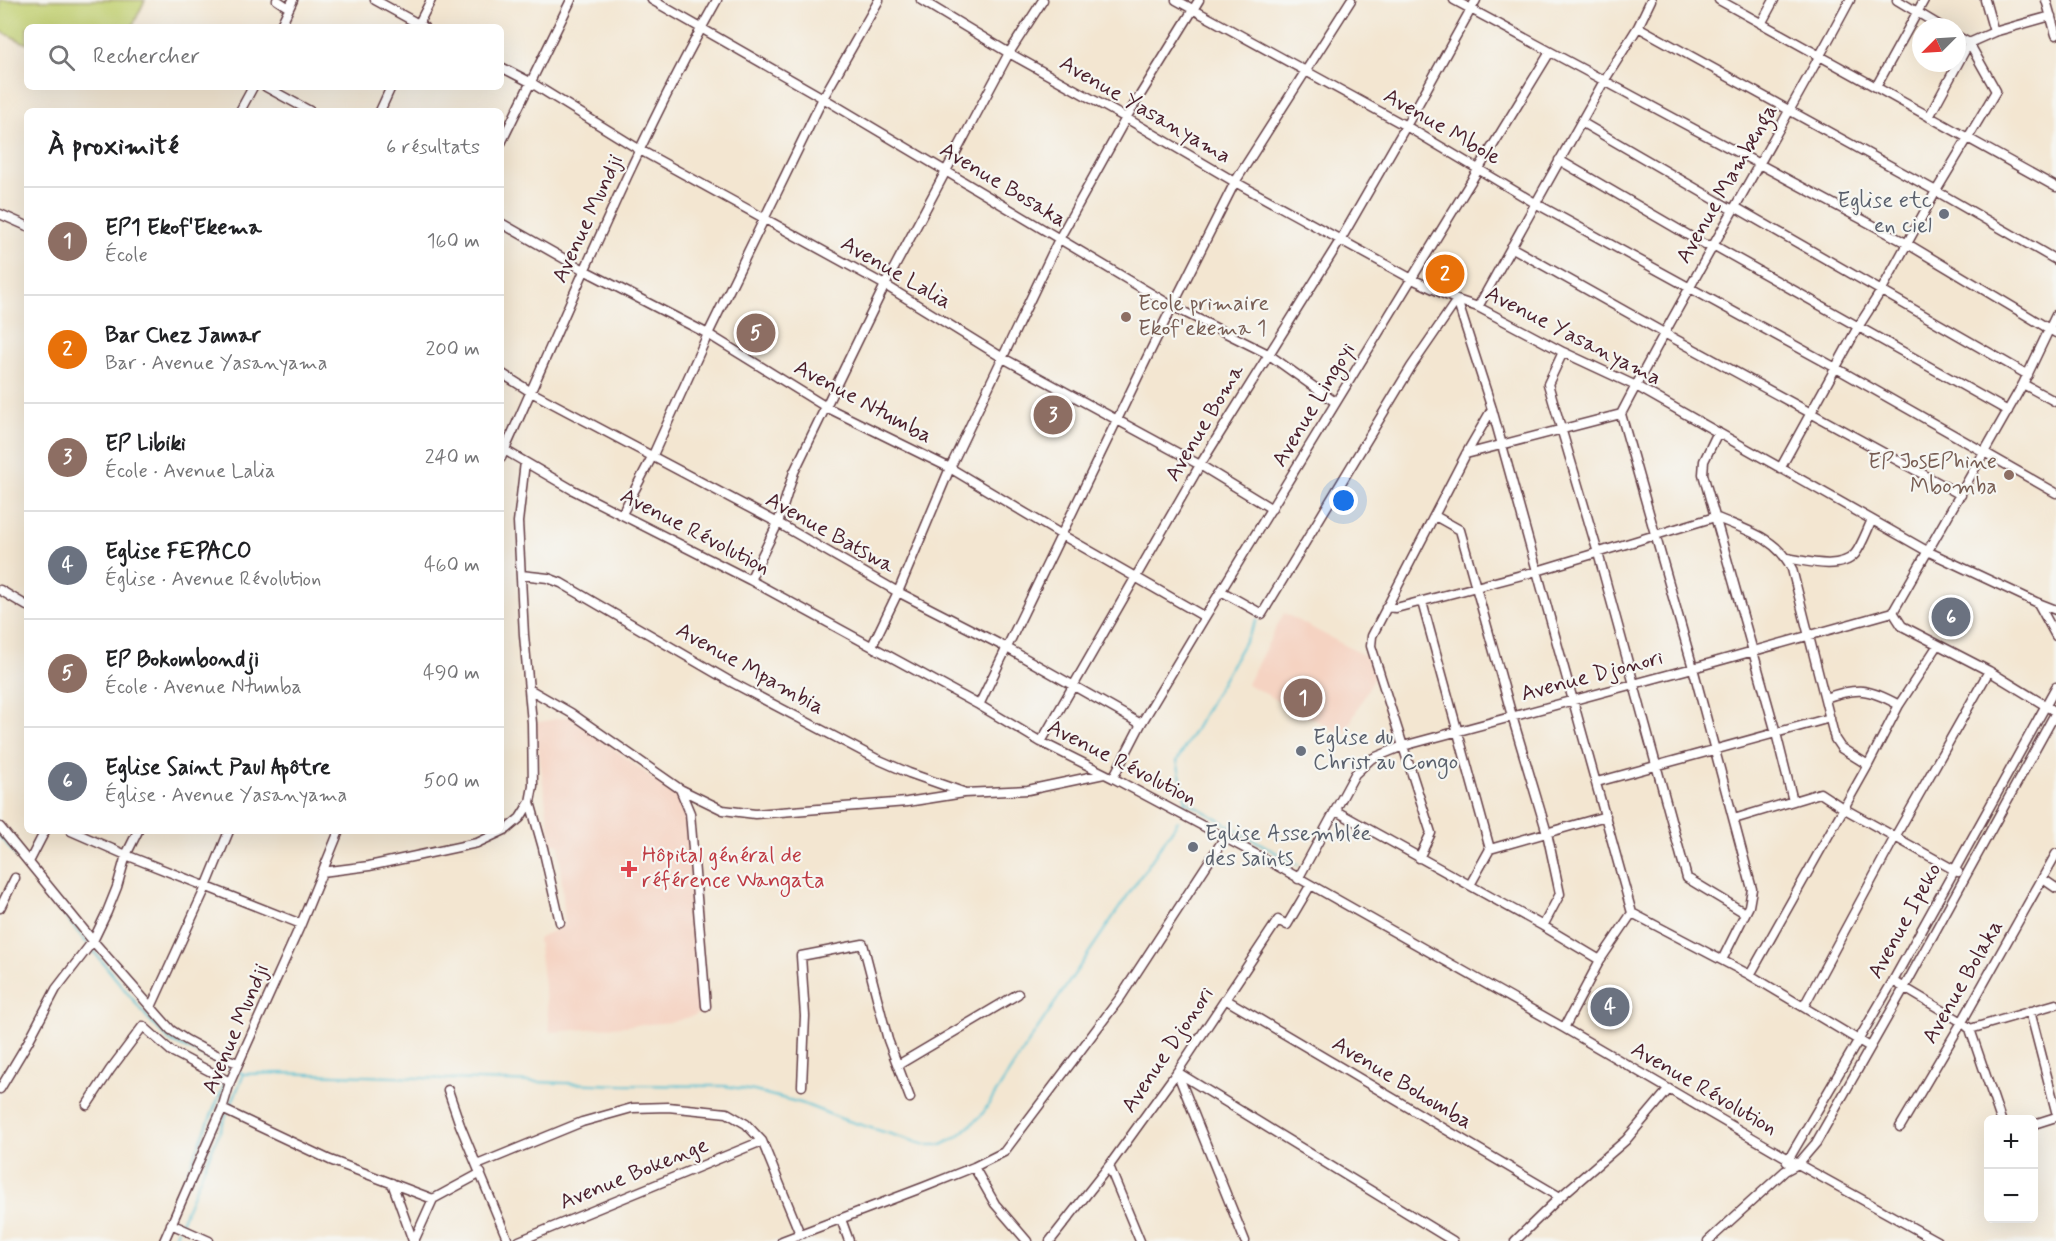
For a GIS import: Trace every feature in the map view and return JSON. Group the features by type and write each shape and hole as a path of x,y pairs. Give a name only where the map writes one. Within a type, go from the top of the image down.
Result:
{"street":[{"path":"276,0 291,4 281,24"},
{"path":"375,0 417,24"},
{"path":"421,24 431,0"},
{"path":"504,137 571,0"},
{"name":"Avenue Bosaka","path":"652,0 823,98 1172,306 1268,354 1335,402"},
{"name":"Avenue Mundji","path":"504,448 640,150 717,0"},
{"path":"622,514 823,98 879,0"},
{"name":"Avenue Yasanyama","path":"921,0 1235,182 1341,238 1412,279 1456,300 1478,307 1563,352 1636,386 1927,552 2056,610"},
{"path":"750,580 778,523 794,472 885,285 1009,53 1043,0"},
{"name":"Avenue Mbole","path":"1176,0 1406,126 1535,203 1614,244 1688,288 1836,368 2056,493"},
{"path":"872,646 898,592 950,468 1059,239 1126,118 1199,0"},
{"path":"979,705 1172,306 1235,182 1351,0"},
{"path":"1454,0 1906,243 2053,331"},
{"name":"Avenue Boma","path":"1041,742 1200,465 1341,238 1476,0"},
{"path":"1478,307 1604,81 1638,27 1651,0"},
{"path":"1721,0 2056,187"},
{"path":"1761,24 1774,0"},
{"name":"Avenue Mambenga","path":"1621,414 1688,288 1760,165 1850,0"},
{"path":"1897,0 1928,18"},
{"path":"1876,87 1924,0"},
{"path":"1985,0 1994,33"},
{"path":"2046,0 2056,35"},
{"path":"1929,117 1969,43 2051,16"},
{"path":"1638,27 1936,191 2056,260"},
{"path":"1780,469 1966,138 1996,91 1966,41"},
{"name":"Avenue Lingoyi","path":"1113,778 1141,724 1205,616 1550,52"},
{"name":"Avenue Lalia","path":"504,69 530,82 640,150 885,285 1003,358 1200,465 1272,509"},
{"path":"242,108 251,90"},
{"path":"272,90 304,108"},
{"path":"381,108 390,90"},
{"path":"1581,122 1731,209 1735,207 2028,375"},
{"path":"1560,160 1705,245 1713,245 2008,411"},
{"path":"0,214 24,225"},
{"name":"Avenue Ntumba","path":"504,225 584,270 708,334 826,407 950,468 1205,616"},
{"path":"1511,247 1960,495"},
{"path":"1456,300 1492,409 1632,913 1750,975 1870,1047"},
{"path":"1221,591 1262,614 1411,367 1456,300"},
{"path":"2056,315 2053,331 2024,384 1893,612 1902,626 1989,671 2056,712"},
{"path":"1563,352 1548,384 1598,553 1687,878 1745,914"},
{"name":"Avenue Batswa","path":"504,376 778,523 898,592 1007,648 1141,724"},
{"path":"2024,384 2056,402"},
{"path":"1419,858 1431,833 1371,646 1374,628 1435,516 1466,453 1492,409"},
{"path":"1466,453 1621,414 1693,668 1752,889 1745,914 1722,960"},
{"path":"1718,432 1704,461 1703,474 1793,801"},
{"name":"Avenue Révolution","path":"504,453 750,580 979,705 1041,742 1225,837 1564,1028 1787,1158 1937,1241"},
{"path":"504,830 520,818 530,802 533,786 518,522 525,462"},
{"path":"1435,516 1460,530 1547,833 1560,894 1543,926"},
{"path":"1386,607 1396,608 1422,602 1537,571 1715,517 1768,540 1787,558 1792,569 1838,745 1868,765"},
{"path":"1787,558 1825,564 1847,559 1855,553 1872,520"},
{"name":"Avenue Mpambia","path":"521,575 548,578 561,583 731,682 877,759 964,793"},
{"path":"0,590 24,604"},
{"path":"1422,602 1490,849 1470,885"},
{"path":"2038,603 2056,636"},
{"name":"Avenue Djonori","path":"1298,879 1355,774 1371,759 1402,746 1893,612"},
{"path":"1750,975 1868,765 1899,705 1938,645"},
{"path":"1804,1006 1895,837 1989,671"},
{"name":"Avenue Ipeko","path":"1785,1172 1787,1158 1893,981 2056,687"},
{"path":"529,689 571,713 680,789 723,810 755,814 907,802 964,793 1028,790 1104,774"},
{"path":"1825,698 1846,691 1862,690 1880,694 1899,705"},
{"name":"Avenue Ipeko","path":"1712,1238 1785,1172 1798,1164 1816,1143 2056,712"},
{"path":"1597,782 1830,718"},
{"path":"680,789 690,813 706,1006"},
{"path":"1734,819 1820,793 1966,876"},
{"path":"530,802 560,922"},
{"path":"1336,811 1600,960"},
{"path":"1490,849 1606,816"},
{"path":"0,827 93,941 171,1030 215,1056 238,1065"},
{"path":"29,862 43,834"},
{"path":"78,834 301,924"},
{"path":"0,1089 56,988 93,941 117,887 126,855 136,834"},
{"path":"151,1007 228,834"},
{"name":"Avenue Mundji","path":"164,1241 338,834"},
{"path":"322,872 360,868 477,843 496,834"},
{"path":"782,1241 974,1167 1004,1152 1120,998 1225,837"},
{"name":"Avenue Bolaka","path":"1900,1127 2056,854"},
{"path":"0,908 15,878"},
{"path":"2043,879 2056,888"},
{"name":"Avenue Djonori","path":"1050,1241 1109,1166 1177,1072 1278,920 1287,925 1311,886"},
{"path":"1564,1028 1600,960 1632,913"},
{"path":"802,1086 805,1016 801,956 865,945 888,1040 910,1098"},
{"path":"1893,981 1970,1029 2000,1115"},
{"path":"898,1065 1018,994"},
{"name":"Avenue Bohomba","path":"1225,999 1560,1197"},
{"path":"1970,1029 2056,1004"},
{"path":"2030,1011 2056,1111"},
{"path":"87,1105 143,1026 171,1051 231,1080"},
{"path":"1177,1072 1245,1241"},
{"path":"1177,1072 1453,1241"},
{"path":"1834,1083 1846,1091"},
{"path":"1515,1241 1560,1197 1626,1140 1669,1089"},
{"path":"448,1090 508,1241"},
{"path":"413,1241 433,1199 479,1169 582,1122 633,1108 668,1107 727,1113 746,1124 762,1141 800,1233"},
{"path":"222,1109 330,1160 433,1199"},
{"path":"2038,1123 2056,1117"},
{"name":"Avenue Bokenge","path":"519,1241 762,1141"},
{"path":"1109,1166 1140,1241"},
{"path":"974,1167 995,1204 1028,1241"},
{"path":"392,1183 413,1241"},
{"path":"841,1219 849,1241"},
{"path":"171,1224 209,1241"},
{"path":"1712,1238 1724,1241"}],"shaded area":[{"path":"1284,613 1367,657 1375,675 1344,735 1247,684"},
{"name":"Hôpital général de référence Wangata","path":"571,716 681,800 693,838 708,1011 673,1022 550,1032 538,939 565,924 559,844 551,842 535,723"}],"green space":[{"path":"0,0 145,0 133,24 24,24 24,43 0,31"}],"waterway":[{"path":"1186,801 1177,761 1257,620"},
{"path":"1184,803 1186,801 1298,865"},
{"path":"91,948 147,1017 170,1041 244,1074 280,1073 622,1085 725,1086 801,1103 842,1119 926,1145 942,1145 957,1137 981,1116 1178,821"},
{"path":"0,836 87,943"},
{"path":"229,1109 244,1074"},
{"path":"158,1241 225,1083"},
{"path":"180,1225 227,1114"},
{"path":"173,1241 178,1230"}],"place":[{"name":"Eglise etc en ciel","path":"1944,214"},
{"name":"Bar Chez Jamar","path":"1445,274"},
{"name":"Ecole primaire Ekof'ekema 1","path":"1126,317"},
{"name":"EP Bokombondji","path":"756,333"},
{"name":"EP Libiki","path":"1053,415"},
{"name":"EP JosEPhine Mbomba","path":"2009,475"},
{"name":"Eglise Saint Paul Apôtre","path":"1951,617"},
{"name":"EP1 Ekof'Ekema","path":"1303,698"},
{"name":"Eglise du Christ au Congo","path":"1301,751"},
{"name":"Eglise Assemblée des saints","path":"1193,847"},
{"name":"Hôpital général de référence Wangata","path":"629,869"},
{"name":"Eglise FEPACO","path":"1610,1007"}]}
